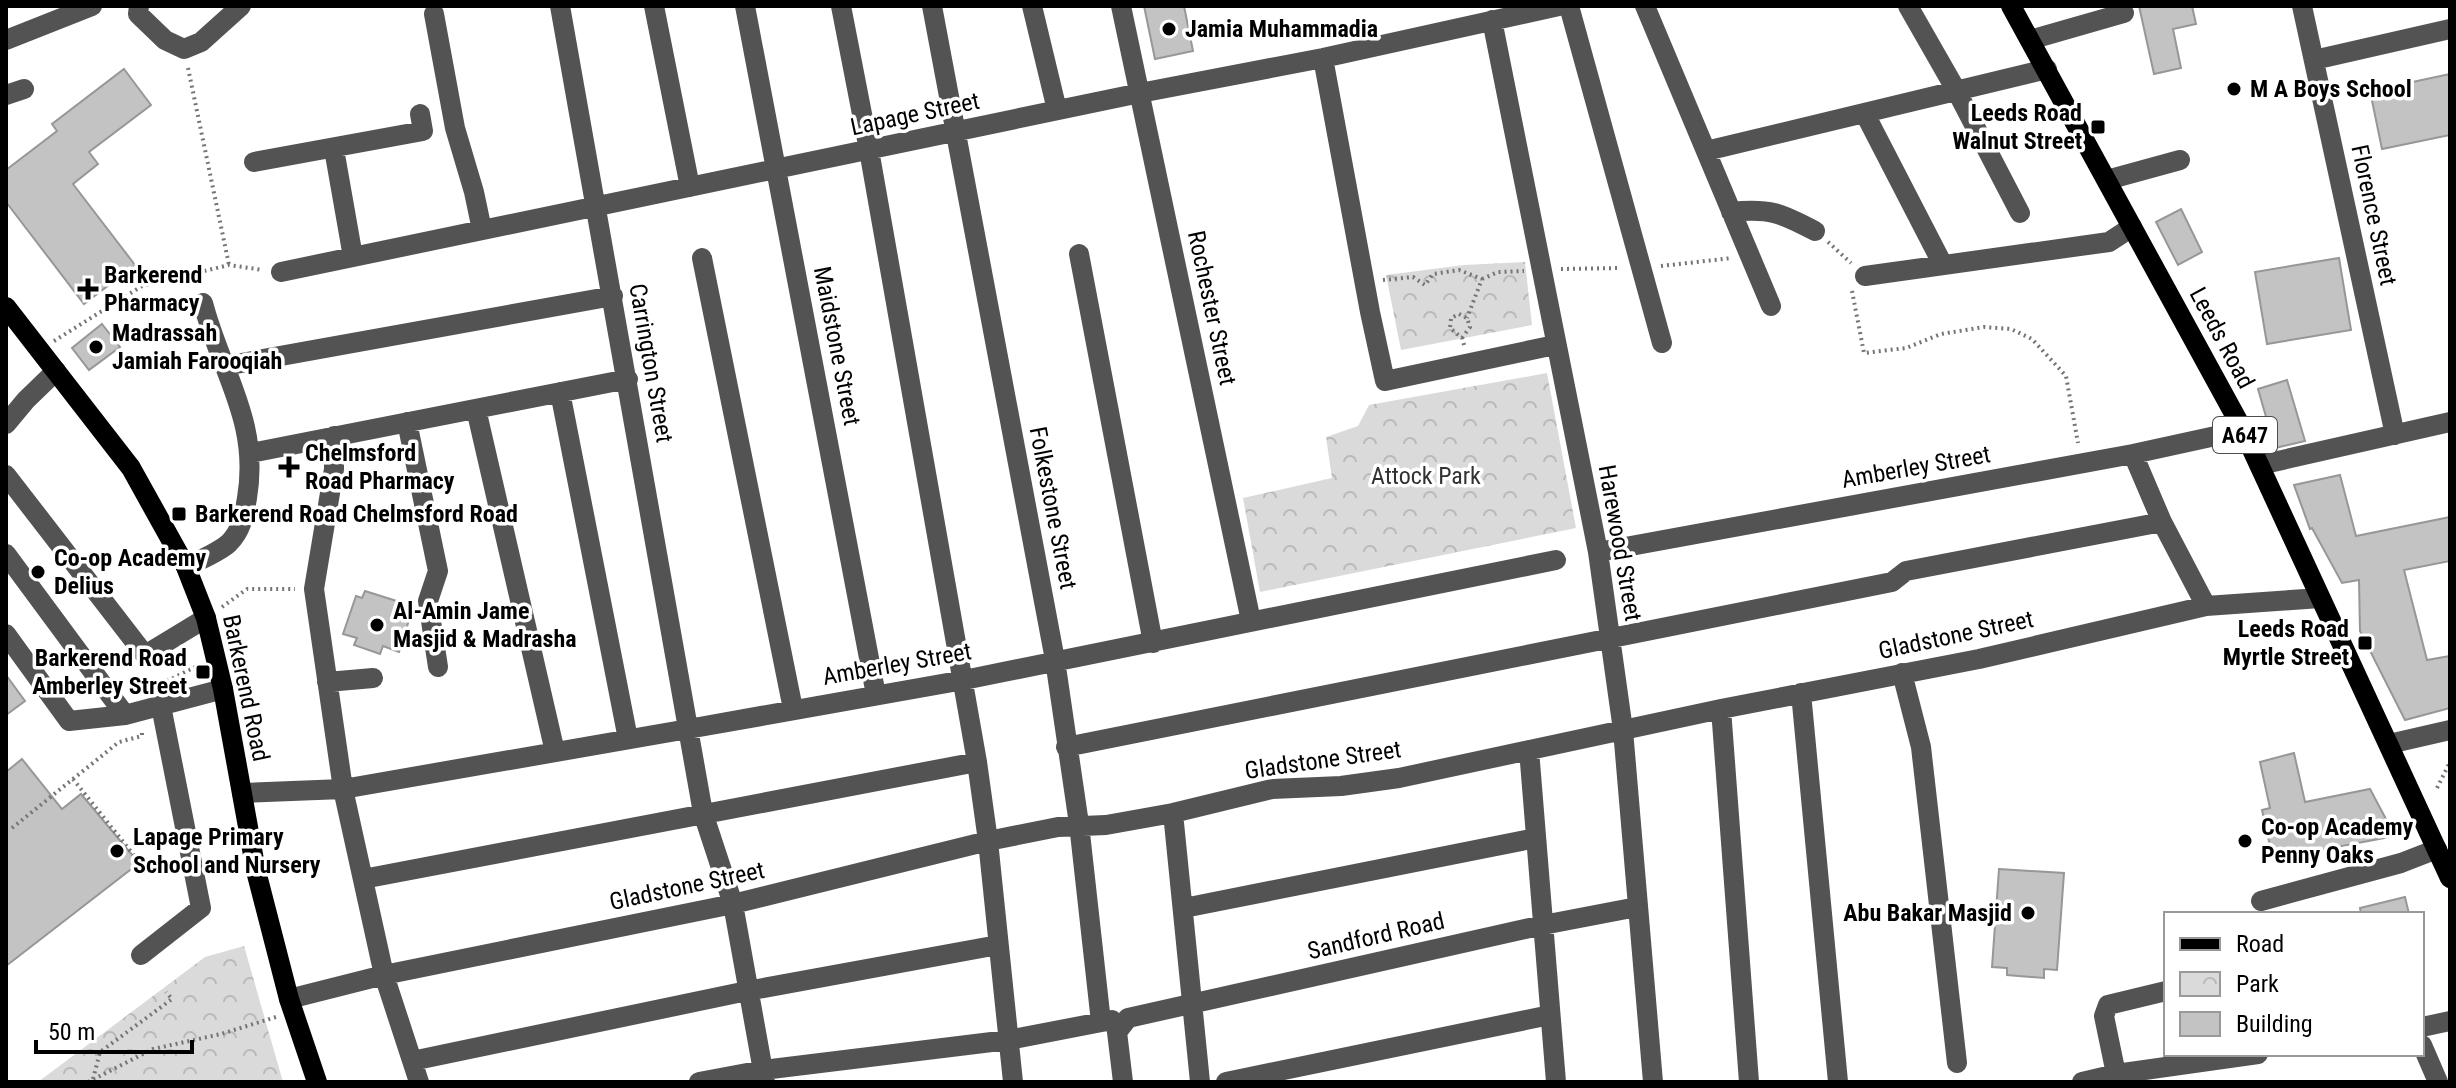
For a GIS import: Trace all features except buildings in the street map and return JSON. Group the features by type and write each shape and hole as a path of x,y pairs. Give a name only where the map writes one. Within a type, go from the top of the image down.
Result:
{"main road":[{"name":"Leeds Road","path":"2011,6 2243,430 2449,873"},
{"name":"Barkerend Road","path":"6,307 131,468 186,567 206,618 223,689 256,871 291,1005 317,1082"}],"street":[{"path":"6,40 92,6"},
{"path":"139,6 138,14 151,28 165,40 184,49 201,42 241,6"},
{"name":"Carrington Street","path":"560,6 598,206 703,813 733,904 764,1076"},
{"path":"654,6 690,187"},
{"name":"Maidstone Street","path":"745,6 876,695"},
{"path":"841,6 964,680 988,841 1013,1082"},
{"name":"Folkestone Street","path":"932,6 1055,660 1066,747 1069,826 1115,1024 1123,1082"},
{"path":"1032,6 1057,110"},
{"name":"Rochester Street","path":"1121,6 1251,621"},
{"name":"Lapage Street","path":"281,272 1057,110 1323,58 1559,6"},
{"path":"1569,6 1662,343"},
{"path":"1645,6 1771,306"},
{"path":"1908,6 2020,213"},
{"name":"Florence Street","path":"2302,6 2395,435"},
{"path":"2030,40 2124,13"},
{"path":"434,14 455,128 482,230"},
{"name":"Harewood Street","path":"1492,20 1598,552 1623,730 1653,1082"},
{"path":"2314,60 2450,29"},
{"path":"1323,58 1385,381 1555,345"},
{"path":"1706,151 2047,69"},
{"path":"254,162 423,131 420,114"},
{"path":"1865,114 1943,265"},
{"path":"334,149 353,257"},
{"path":"2107,180 2180,160"},
{"path":"1731,212 1757,209 1778,212 1815,231"},
{"path":"1865,276 2109,242 2132,227"},
{"path":"1079,254 1153,643"},
{"path":"702,258 793,709"},
{"path":"225,366 613,296"},
{"path":"186,567 228,544 242,526 251,453 234,385 203,303"},
{"path":"6,424 56,371"},
{"path":"251,453 628,379"},
{"path":"560,392 628,739"},
{"path":"476,409 555,752"},
{"path":"407,422 438,571 428,601 438,667"},
{"path":"2260,465 2450,422"},
{"name":"Amberley Street","path":"1598,552 2082,464 2243,430"},
{"path":"334,436 334,469 314,589 343,789 384,975 419,1082"},
{"path":"2133,454 2162,522 2206,606"},
{"path":"6,475 145,655 206,618"},
{"path":"1066,747 1610,640 1892,582 1906,571 2162,522"},
{"path":"6,554 132,713"},
{"name":"Amberley Street","path":"242,793 343,789 688,729 964,680 1556,560"},
{"name":"Gladstone Street","path":"291,1005 384,975 733,904 988,841 1069,826 1106,825 1173,813 1272,789 1341,786 1399,778 1721,709 1979,659 2206,606 2320,598"},
{"path":"6,634 69,721 132,713 223,689"},
{"path":"1902,673 1921,747 1957,1063"},
{"path":"327,682 373,678"},
{"path":"1801,693 1838,1082"},
{"path":"141,955 201,908 161,706"},
{"path":"1721,709 1749,1082"},
{"path":"2389,744 2450,730"},
{"path":"1529,750 1556,1082"},
{"path":"363,879 977,762"},
{"path":"1173,813 1200,1082"},
{"path":"1184,908 1536,838"},
{"path":"2261,901 2401,863 2437,849"},
{"name":"Sandford Road","path":"699,1082 764,1076 1115,1024 1543,925 1637,907"},
{"path":"412,1061 747,991 998,945"},
{"path":"2116,1074 2104,1016 2108,1005 2164,991"},
{"path":"1226,1082 1550,1015"},
{"path":"2424,1027 2450,1021"},
{"path":"2424,1050 2438,1082"},
{"path":"2082,1082 2116,1074 2244,1056"}],"path":[{"path":"184,49 229,265"},
{"path":"1815,231 1865,276"},
{"path":"39,351 142,286 229,265 281,272"},
{"path":"1387,280 1413,277 1425,285 1433,274 1459,270 1482,279 1498,272 1542,270"},
{"path":"1865,276 1850,278 1864,353 1906,348 1941,334 1984,327 2011,329 2032,339 2066,376 2082,464"},
{"path":"1467,318 1459,314 1451,318 1450,328 1462,338 1470,327 1467,318 1482,279"},
{"path":"206,618 247,589 314,589"},
{"path":"12,828 119,742 142,736 132,713 141,699 156,687 216,659"},
{"path":"2437,788 2450,762"},
{"path":"73,779 144,868 155,861"},
{"path":"91,1080 100,1052 172,999 166,992"},
{"path":"91,1080 153,1049 221,1034 291,1005"}],"green space":[{"path":"1525,262 1532,325 1401,350 1386,275 1464,265"},
{"name":"Attock Park","path":"1547,373 1576,528 1260,592 1243,498 1332,478 1326,437 1358,426 1369,405"},
{"path":"244,946 283,1082 38,1082 205,957"}],"place":[{"name":"Jamia Muhammadia","path":"1169,29"},
{"name":"M A Boys School","path":"2234,89"},
{"name":"Leeds Road Walnut Street","path":"2098,127"},
{"name":"Barkerend Pharmacy","path":"88,289"},
{"name":"Madrassah Jamiah Farooqiah","path":"96,347"},
{"name":"Chelmsford Road Pharmacy","path":"289,467"},
{"name":"Barkerend Road Chelmsford Road","path":"179,514"},
{"name":"Co-op Academy Delius","path":"38,572"},
{"name":"Al-Amin Jame Masjid & Madrasha","path":"377,625"},
{"name":"Leeds Road Myrtle Street","path":"2365,643"},
{"name":"Barkerend Road Amberley Street","path":"203,672"},
{"name":"Co-op Academy Penny Oaks","path":"2245,841"},
{"name":"Lapage Primary School and Nursery","path":"117,851"},
{"name":"Abu Bakar Masjid","path":"2028,913"}]}
